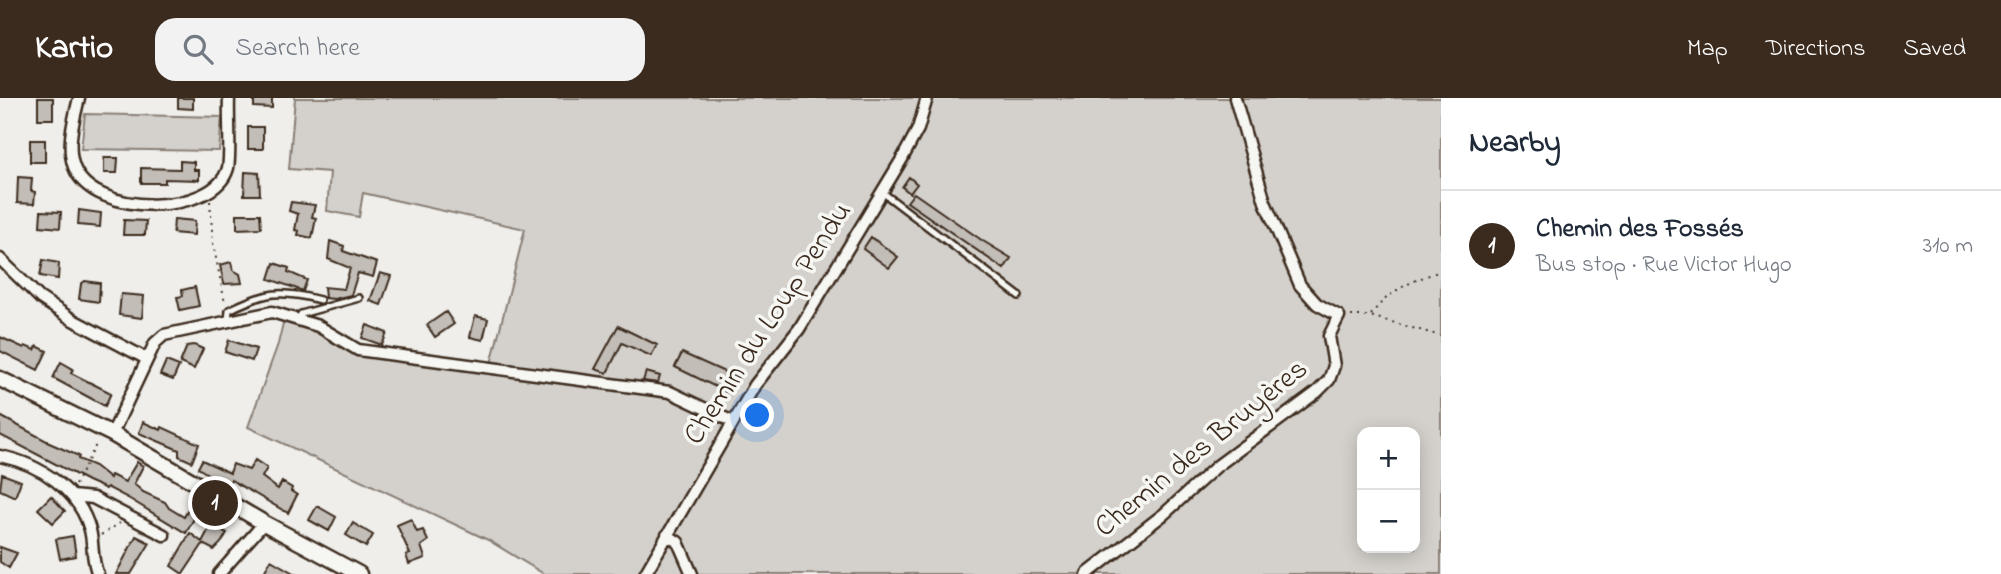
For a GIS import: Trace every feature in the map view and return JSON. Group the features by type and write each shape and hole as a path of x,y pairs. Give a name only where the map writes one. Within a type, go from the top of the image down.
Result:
{"main road":[{"path":"0,379 108,432 264,523 359,574"}],"street":[{"path":"79,98 71,145 73,165 80,179 90,189 123,202 146,205 170,204 191,199 214,188 228,169 229,98"},
{"name":"Chemin du Loup Pendu","path":"645,574 755,385 800,329 882,192 918,129 927,98"},
{"path":"1235,98 1265,202 1300,285 1317,304 1339,316"},
{"path":"0,259 40,298 84,327 147,359"},
{"path":"108,432 155,343 164,335 272,312 318,326 358,350 670,392 733,422"},
{"name":"Chemin des Bruyères","path":"1087,574 1164,514 1217,466 1317,392 1329,380 1334,366 1329,336 1339,316"},
{"path":"0,456 39,471 71,495 86,517 98,574"},
{"path":"71,495 93,498 164,535"},
{"path":"219,574 264,523"},
{"path":"667,535 678,542 692,574"}],"lane":[{"path":"882,192 1019,296"},
{"path":"228,321 229,310 272,292 299,294 320,300"},
{"path":"298,318 301,314 359,298"}],"path":[{"path":"210,190 213,243 228,321"},
{"path":"1370,316 1378,304 1394,290 1441,271"},
{"path":"1339,316 1370,316 1441,336"},
{"path":"71,495 108,432"},
{"path":"92,542 130,518"}],"shaded area":[{"path":"295,98 1441,98 1441,574 544,574 488,540 248,427 278,344 285,315 358,350 490,368 525,229 363,193 359,217 327,211 330,172 289,169"},
{"path":"85,114 222,117 219,151 81,149"}],"building":[{"path":"38,98 53,98 53,119 38,119"},
{"path":"178,98 193,98 193,109 178,108"},
{"path":"254,98 272,98 272,108 254,107"},
{"path":"248,127 263,127 263,149 248,149"},
{"path":"30,140 45,140 45,162 30,162"},
{"path":"104,158 118,158 117,173 104,173"},
{"path":"180,161 194,162 194,170 199,170 199,180 165,179 165,183 141,183 141,168 180,169"},
{"path":"245,172 259,173 260,195 244,195"},
{"path":"18,177 32,178 34,204 17,203"},
{"path":"909,177 917,184 910,193 902,187"},
{"path":"914,193 1011,258 1004,269 907,202"},
{"path":"291,202 315,205 312,217 316,218 312,238 298,235 299,231 295,230 298,214 289,211"},
{"path":"79,210 101,213 100,227 78,225"},
{"path":"41,211 61,212 60,228 40,226"},
{"path":"237,214 260,214 261,228 237,229"},
{"path":"174,219 195,221 194,235 173,233"},
{"path":"124,220 146,221 145,235 123,235"},
{"path":"871,237 898,257 889,268 863,249"},
{"path":"330,241 344,246 343,251 377,263 373,277 358,273 351,295 334,299 325,298 324,287 344,289 350,268 328,259"},
{"path":"43,260 59,263 58,279 40,276"},
{"path":"231,262 233,270 240,274 242,283 224,284 220,265"},
{"path":"274,263 289,268 288,272 307,280 303,291 269,279"},
{"path":"380,273 391,276 381,305 370,301"},
{"path":"85,281 100,283 99,302 79,299 81,284"},
{"path":"195,287 199,306 180,310 177,297 183,296 182,290"},
{"path":"121,294 144,296 142,318 119,315"},
{"path":"446,312 454,324 435,337 427,325"},
{"path":"475,316 488,319 483,340 470,337"},
{"path":"367,325 387,333 382,345 362,338"},
{"path":"618,326 657,345 651,356 622,343 607,373 595,369"},
{"path":"0,337 24,348 25,346 35,350 37,346 47,351 38,370 0,351"},
{"path":"229,340 256,349 252,361 225,352"},
{"path":"194,345 203,349 194,369 180,363 187,346"},
{"path":"682,353 738,378 730,394 675,367"},
{"path":"166,361 179,366 173,380 160,375"},
{"path":"61,362 73,369 71,373 111,393 105,406 53,378"},
{"path":"646,372 660,376 658,383 643,381"},
{"path":"0,416 79,456 78,459 95,466 110,478 111,475 125,482 137,462 143,466 134,484 184,517 188,510 196,515 186,533 128,498 88,481 0,435"},
{"path":"143,422 161,430 162,427 199,444 192,462 179,456 179,450 139,433"},
{"path":"202,460 230,473 233,464 249,470 255,460 267,468 262,477 278,489 282,482 297,495 288,513 231,480 227,486 198,468"},
{"path":"2,474 21,481 15,497 0,490"},
{"path":"51,496 65,511 53,523 38,509"},
{"path":"317,506 336,517 329,531 309,520"},
{"path":"411,519 417,532 423,530 428,541 421,546 425,558 409,564 406,555 410,554 397,525"},
{"path":"353,523 373,535 366,547 346,535"},
{"path":"211,525 227,533 221,543 214,550 203,544 183,574 171,566 190,533 202,542"},
{"path":"73,536 76,556 60,559 56,539"},
{"path":"136,536 150,543 131,574 116,574"},
{"path":"0,547 17,553 9,568 0,562"},
{"path":"271,560 295,574 263,574"}],"place":[{"name":"Chemin des Fossés","path":"215,503"}]}
